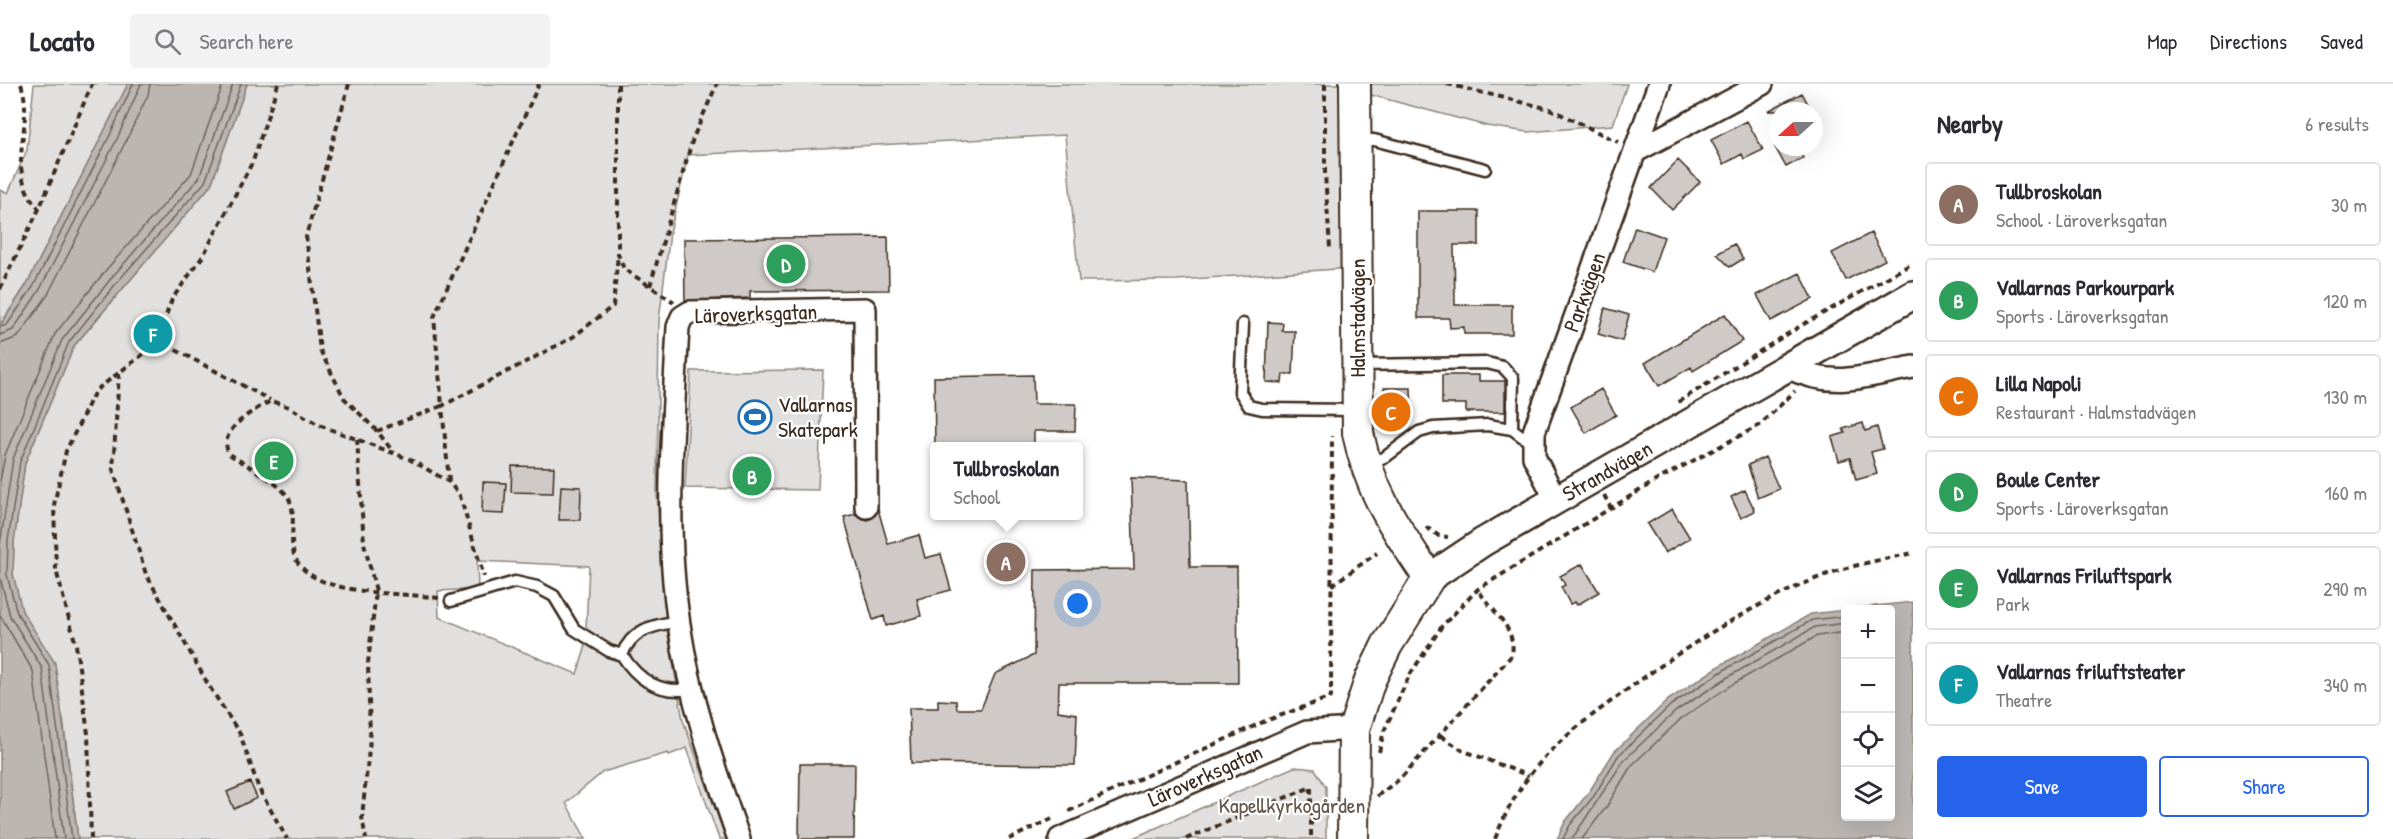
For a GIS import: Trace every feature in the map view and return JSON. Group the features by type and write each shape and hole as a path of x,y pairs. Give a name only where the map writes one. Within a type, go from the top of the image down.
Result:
{"main road":[{"name":"Halmstadvägen","path":"1355,84 1357,365 1345,409 1364,466 1380,504 1430,578"},
{"path":"1353,839 1370,796 1354,729 1370,680 1383,654 1405,614 1430,578"}],"street":[{"name":"Parkvägen","path":"1556,500 1534,457 1534,432 1659,84"},
{"path":"1636,152 1762,84"},
{"name":"Strandvägen","path":"1430,578 1483,542 1556,500 1798,372 1913,295"},
{"name":"Läroverksgatan","path":"739,839 705,745 678,621 671,536 671,452 678,327 682,317 690,312 865,309 866,507"},
{"path":"1798,372 1830,381 1913,367"},
{"name":"Läroverksgatan","path":"1060,839 1307,732 1354,729"}],"lane":[{"path":"1355,140 1374,140 1485,169"},
{"path":"1243,324 1240,392 1249,406 1262,409 1345,409"},
{"path":"1357,365 1487,363 1503,367 1513,378 1512,429"},
{"path":"1364,466 1384,458 1419,432 1433,428 1488,425 1512,429 1534,445"},
{"path":"451,601 515,582 537,587 554,596 574,629 609,651 622,655 633,672 656,687 675,692 693,690"},
{"path":"622,655 627,643 637,632 678,621"}],"path":[{"path":"21,84 24,110 21,172 26,191 39,209"},
{"path":"0,289 39,209 92,84"},
{"path":"91,839 88,734 76,645 56,570 54,505 66,451 95,391 158,340 172,299 202,256 253,161 279,84"},
{"path":"349,84 306,236 320,350 344,398 377,431 394,453"},
{"path":"449,482 434,317 539,84"},
{"path":"377,431 442,406 573,337 613,306 618,255 618,84"},
{"path":"650,286 693,138 717,84"},
{"path":"1325,84 1325,174 1331,255"},
{"path":"1447,84 1467,86 1550,109 1636,152"},
{"path":"618,255 624,269 690,312"},
{"path":"1733,370 1802,325 1913,263"},
{"path":"158,340 271,401 290,407 319,425 394,453 449,482 460,496 488,591"},
{"path":"1379,759 1383,731 1409,676 1442,626 1478,589 1657,480 1760,425 1798,372"},
{"path":"119,373 113,469 146,574 209,686 240,734 259,789 287,839"},
{"path":"271,401 247,414 227,435 225,447 229,454 287,496 292,509 291,542 298,564 314,576 334,585 451,601"},
{"path":"1008,839 1263,723 1331,697 1332,585 1345,409"},
{"path":"357,439 364,543 376,591 368,663 370,739 362,817 366,839"},
{"path":"1332,585 1377,553"},
{"path":"1495,839 1518,789 1542,759 1569,733 1696,639 1758,604 1827,574 1913,553"},
{"path":"1370,796 1400,779 1512,655 1514,645 1509,630 1478,589"},
{"path":"1441,736 1462,750 1529,776"},
{"path":"1186,839 1311,787 1311,839"}],"green space":[{"path":"34,84 128,84 27,284 0,325 0,190 8,193 27,150"},
{"path":"247,84 1627,84 1613,125 1528,132 1487,126 1367,94 1367,267 1177,280 1079,281 1065,135 688,155 670,233 659,320 657,493 666,623 683,720 726,839 719,839 687,748 603,772 566,803 586,839 78,839 63,718 22,611 13,574 14,542 25,463 74,346 211,185","holes":["477,561 589,566 585,649 577,674 439,617 438,591 478,589"]},
{"name":"Vallarnas Skatepark","path":"823,370 818,490 685,488 691,371"},
{"name":"Kapellkyrkogården","path":"1294,767 1315,769 1326,787 1326,839 1131,839"}],"water":[{"path":"128,84 247,84 211,185 74,346 25,463 14,542 13,574 22,611 55,663 78,839 0,839 0,326 27,284"},
{"path":"1913,602 1913,839 1557,839 1565,822 1589,792 1614,752 1668,700 1721,665 1811,614 1841,610 1841,821 1895,821 1895,605 1885,605"}],"building":[{"path":"1802,93 1807,102 1785,102"},
{"path":"1747,121 1763,150 1744,159 1742,154 1724,164 1711,140"},
{"path":"1780,156 1802,156 1803,158 1786,167"},
{"path":"1678,160 1700,182 1672,210 1651,188"},
{"path":"1418,211 1479,211 1479,245 1454,245 1455,305 1512,305 1512,334 1464,334 1464,327 1450,328 1449,318 1418,318"},
{"path":"1635,227 1664,237 1652,272 1623,262"},
{"path":"1871,233 1885,260 1846,280 1832,253"},
{"path":"888,237 889,290 750,291 750,298 685,301 684,239"},
{"path":"1734,244 1743,259 1730,267 1717,254"},
{"path":"1800,273 1813,299 1771,321 1757,295"},
{"path":"1605,308 1629,315 1622,341 1598,334"},
{"path":"1725,314 1742,341 1693,371 1691,367 1659,386 1645,363"},
{"path":"1268,322 1283,323 1282,331 1295,331 1293,374 1283,374 1282,383 1266,382"},
{"path":"1033,375 1034,404 1076,404 1075,431 1034,431 1034,442 935,442 934,377"},
{"path":"1442,375 1479,375 1479,381 1505,381 1505,412 1466,412 1466,404 1442,404"},
{"path":"1384,388 1411,388 1412,422 1384,422"},
{"path":"1601,389 1616,415 1586,433 1571,407"},
{"path":"1863,423 1865,431 1877,427 1883,449 1871,452 1877,474 1856,480 1850,458 1839,461 1832,437 1845,433 1843,429"},
{"path":"1765,457 1779,489 1758,498 1748,465"},
{"path":"512,466 554,467 553,493 511,492"},
{"path":"1131,478 1188,480 1190,567 1237,567 1238,683 1059,683 1058,711 1077,714 1075,765 911,763 909,708 938,708 938,700 956,701 957,709 981,709 995,674 1034,655 1035,570 1134,569"},
{"path":"483,482 506,483 504,514 482,513"},
{"path":"561,486 581,487 580,520 559,520"},
{"path":"1745,490 1755,511 1741,518 1731,497"},
{"path":"878,509 888,544 919,535 925,558 941,554 951,590 917,599 921,616 886,626 884,616 873,620 844,517 855,514 867,520 873,518"},
{"path":"1672,509 1690,538 1665,553 1647,524"},
{"path":"1582,564 1599,592 1577,605 1575,602 1570,604 1561,587 1565,585 1560,576"},
{"path":"800,764 855,764 854,839 799,839"},
{"path":"250,782 257,798 234,809 227,792"}],"place":[{"name":"Boule Center","path":"786,264"},
{"name":"Vallarnas friluftsteater","path":"153,334"},
{"name":"Lilla Napoli","path":"1391,412"},
{"name":"Vallarnas Skatepark","path":"755,417"},
{"name":"Vallarnas Friluftspark","path":"274,461"},
{"name":"Vallarnas Parkourpark","path":"752,476"},
{"name":"Tullbroskolan","path":"1006,562"}]}
